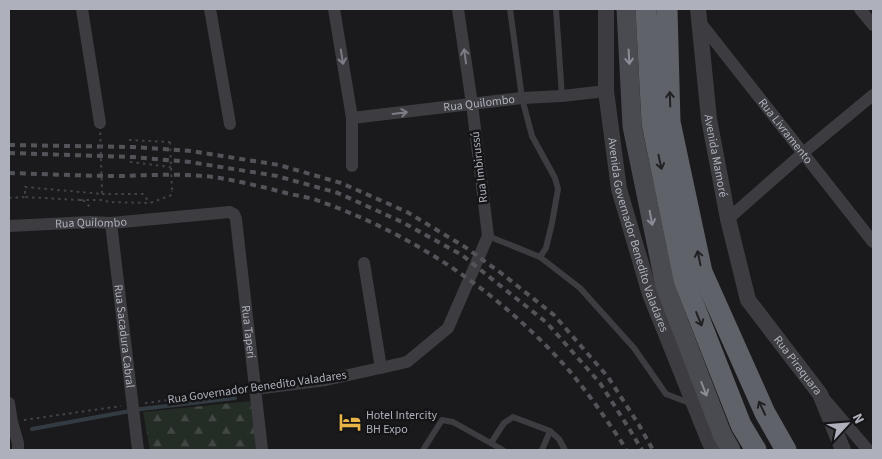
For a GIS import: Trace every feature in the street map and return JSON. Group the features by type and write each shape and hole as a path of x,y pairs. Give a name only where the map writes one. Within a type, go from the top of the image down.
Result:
{"highway":[{"path":"646,9 652,123 684,280 741,424 756,450"},
{"path":"667,9 670,122 702,272 765,413 786,450"}],"main road":[{"path":"626,9 632,126 664,286 722,434 731,450"}],"street":[{"path":"82,9 100,123"},
{"path":"210,9 230,124"},
{"path":"334,9 352,118 352,166"},
{"name":"Rua Imbirussú","path":"458,9 488,236"},
{"name":"Avenida Governador Benedito Valadares","path":"606,9 606,91 618,190 650,294 714,450"},
{"path":"860,9 873,25"},
{"name":"Rua Livramento","path":"699,15 873,242"},
{"name":"Avenida Mamoré","path":"699,15 709,119 728,219 748,300"},
{"name":"Rua Quilombo","path":"352,118 522,98 606,91"},
{"path":"728,219 873,95"},
{"name":"Rua Quilombo","path":"9,226 90,222 111,223 230,212 234,214"},
{"name":"Rua Taperi","path":"234,214 262,450"},
{"name":"Rua Sacadura Cabral","path":"111,223 138,450"},
{"name":"Rua Governador Benedito Valadares","path":"255,389 326,380 407,362 448,328 488,236"},
{"path":"364,263 382,368"},
{"name":"Rua Piraquara","path":"748,300 820,394 869,445"},
{"path":"820,394 843,450"},
{"path":"9,403 18,450"}],"lane":[{"path":"510,9 522,98 532,136 555,178 558,188 546,248 540,257"},
{"path":"556,9 562,96"},
{"path":"488,236 540,257 580,288 634,348 666,394 694,405"},
{"path":"491,443 504,423 513,417 550,431 559,439 565,450"},
{"path":"423,450 442,420 453,422 503,450"},
{"path":"542,450 550,431"}],"path":[{"path":"100,123 102,194"},
{"path":"9,198 25,197 150,203 172,195 170,142 129,140"},
{"path":"130,162 171,167"},
{"path":"25,197 25,187 102,194 144,194 150,203"},
{"name":"Rua Governador Benedito Valadares","path":"12,422 133,410 255,389"}],"green space":[{"path":"252,401 256,450 150,450 143,412"}],"waterway":[{"path":"32,429 141,409 235,398"}],"railway":[{"path":"9,145 132,147 191,151 279,165 341,183 407,212 465,247 554,315 608,377 653,450"},
{"path":"9,153 132,157 190,162 277,176 338,193 402,222 462,255 547,323 600,383 642,450"},
{"path":"9,173 94,176 208,176 311,198 354,215 389,231 454,269 513,315 541,340 567,368 596,405 626,450"}],"place":[{"name":"Hotel Intercity BH Expo","path":"350,422"}]}
